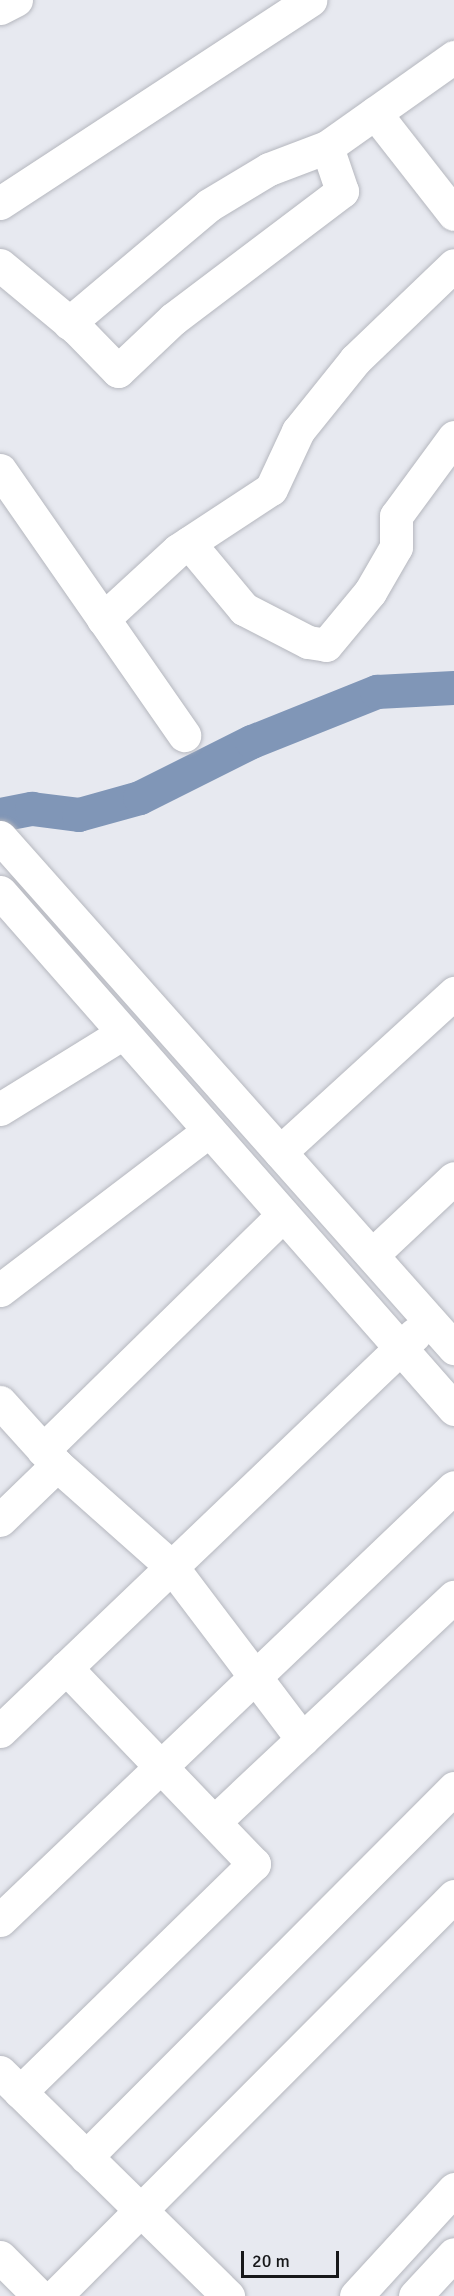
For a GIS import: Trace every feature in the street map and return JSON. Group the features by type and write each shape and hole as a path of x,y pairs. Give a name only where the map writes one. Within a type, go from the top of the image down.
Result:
{"street":[{"path":"0,8 16,0"},
{"path":"0,203 309,0"},
{"path":"69,322 209,205 270,169 327,147 454,57"},
{"path":"375,112 454,214"},
{"path":"0,265 69,322 118,371 173,319 342,191 327,147"},
{"path":"103,619 189,543 271,489 298,431 355,360 454,265"},
{"path":"189,543 244,609 308,642 326,645 370,592 396,547 396,516 454,437"},
{"path":"0,470 184,735"},
{"path":"0,837 454,1348"},
{"path":"8,924 47,891"},
{"path":"0,892 8,924 123,1034 454,1409"},
{"path":"280,1152 454,993"},
{"path":"0,1109 123,1034"},
{"path":"0,1290 209,1131"},
{"path":"372,1255 454,1178"},
{"path":"0,1520 50,1457 283,1215"},
{"path":"0,1731 429,1320"},
{"path":"0,1402 50,1457 172,1567 253,1678 302,1739"},
{"path":"0,1920 454,1487"},
{"path":"214,1822 454,1597"},
{"path":"66,1668 254,1863 10,2082 228,2296"},
{"path":"86,2157 454,1788"},
{"path":"55,2296 454,1896"},
{"path":"356,2296 454,2189"},
{"path":"415,2296 454,2254"},
{"path":"0,2257 39,2296"}],"waterway":[{"path":"0,815 32,809 79,815 140,798 252,742 377,692 454,688"}]}
